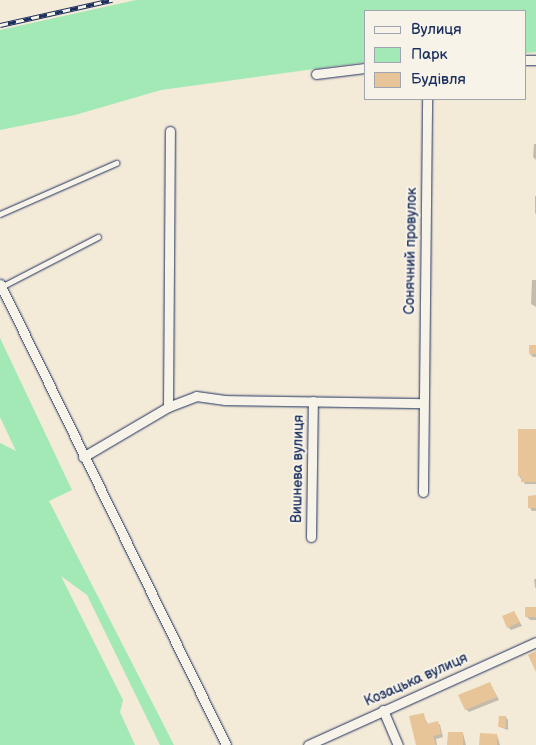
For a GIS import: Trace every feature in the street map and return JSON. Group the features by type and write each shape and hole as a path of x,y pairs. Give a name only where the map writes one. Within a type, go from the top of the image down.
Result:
{"street":[{"path":"316,74 364,68"},
{"name":"Сонячний провулок","path":"423,492 427,100"},
{"path":"168,407 170,131"},
{"path":"0,286 226,745"},
{"path":"83,457 168,407 196,396 225,400 423,403"},
{"name":"Вишнева вулиця","path":"311,538 313,401"},
{"name":"Козацька вулиця","path":"308,745 536,642"},
{"path":"383,710 398,745"}],"lane":[{"path":"0,214 116,163"},
{"path":"0,286 98,237"}],"green space":[{"path":"136,0 536,0 536,52 526,53 526,10 364,10 364,62 161,90 75,115 0,130 0,30"},
{"path":"0,338 72,490 49,501 174,745 160,745 87,595 61,576 123,700 120,712 135,745 0,745 0,443 16,451 0,417"}],"building":[{"path":"529,345 536,345 536,354 529,354"},
{"path":"518,429 536,429 536,482 521,482 521,476 518,476"},
{"path":"536,495 536,508 528,508 528,496"},
{"path":"525,607 536,607 536,617 525,617"},
{"path":"514,611 520,622 507,628 502,616"},
{"path":"536,651 536,672 528,655"},
{"path":"490,682 497,697 465,710 458,695"},
{"path":"424,713 426,724 438,721 441,734 433,736 436,745 416,745 409,716"},
{"path":"499,716 506,716 506,728 498,727"},
{"path":"448,732 463,732 463,745 447,745"},
{"path":"480,733 497,734 497,745 479,745"}],"railway":[{"path":"0,25 112,0"}]}
